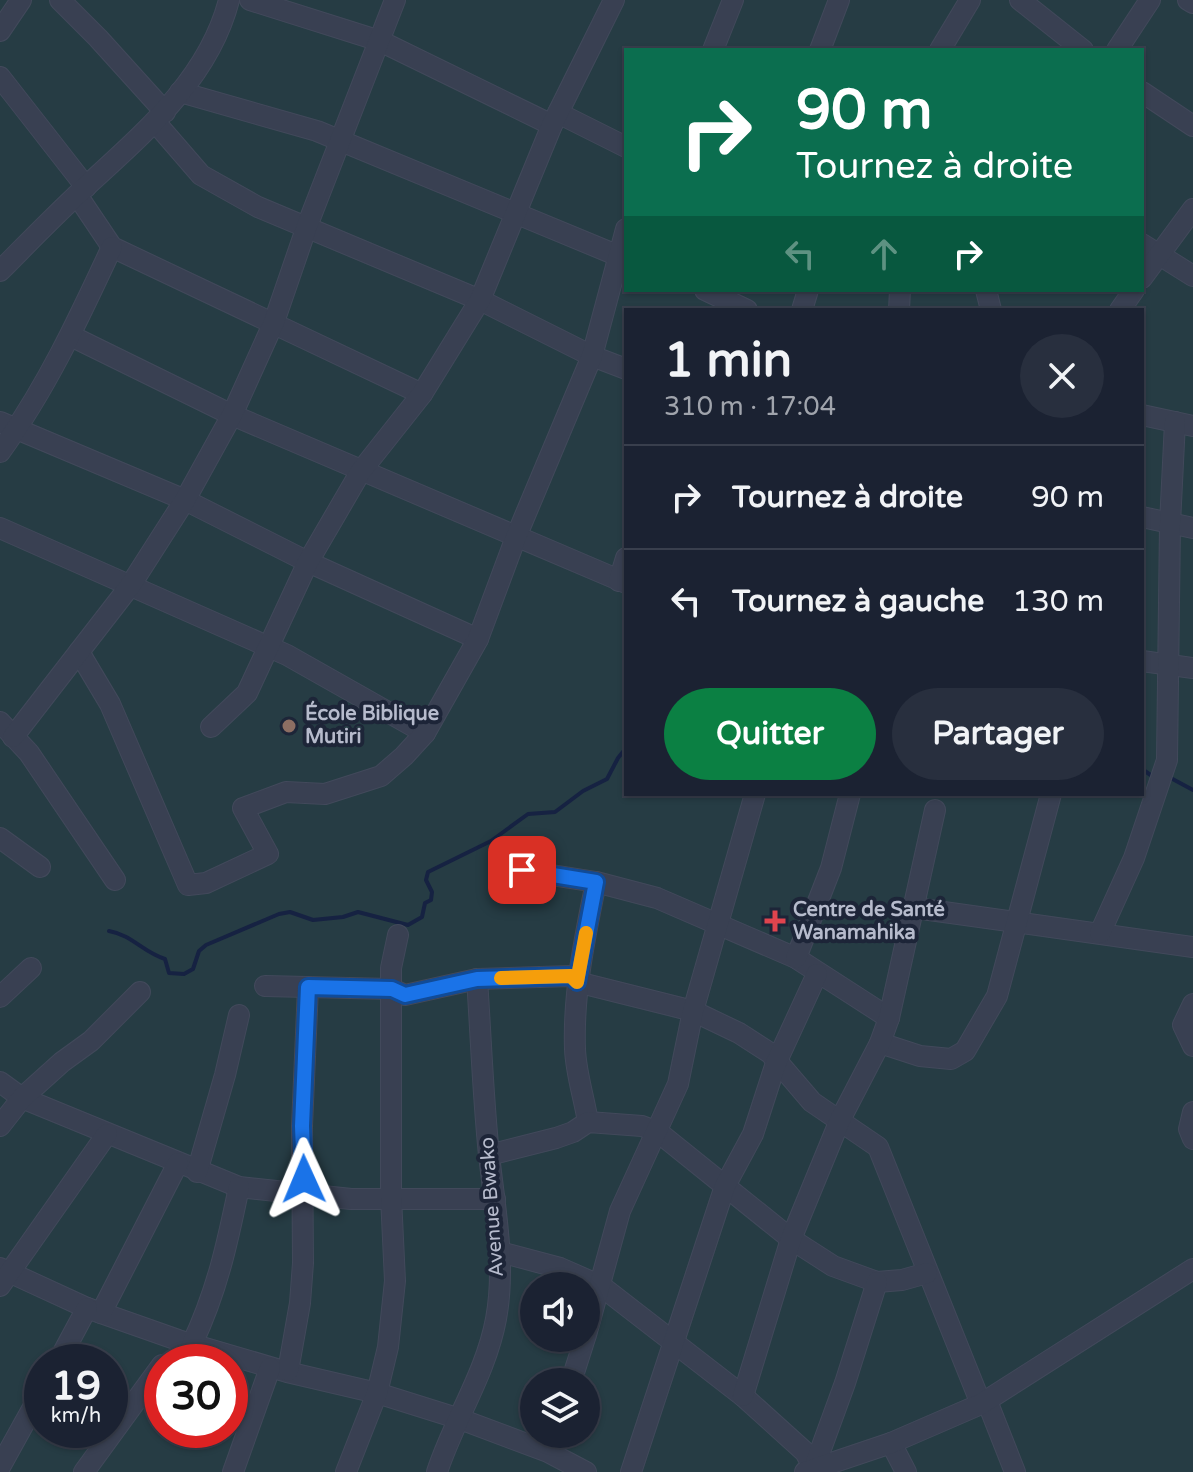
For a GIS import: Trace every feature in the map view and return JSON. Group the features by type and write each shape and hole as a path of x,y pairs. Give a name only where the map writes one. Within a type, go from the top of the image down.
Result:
{"street":[{"path":"0,31 21,0"},
{"path":"60,0 98,38 161,117 201,175 258,207 480,300 592,356 624,368"},
{"path":"250,0 380,41 624,146"},
{"path":"115,880 29,753 7,730 79,652 130,586 185,500 232,415 274,322 307,226 395,0"},
{"path":"211,727 247,693 308,562 361,471 422,394 480,300 555,119 614,0"},
{"path":"715,48 733,0"},
{"path":"821,48 839,0"},
{"path":"941,48 970,0"},
{"path":"1020,0 1080,48"},
{"path":"1118,48 1150,0"},
{"path":"1188,0 1193,3"},
{"path":"4,260 161,117 210,46 225,2"},
{"path":"0,77 82,191 112,247 422,394"},
{"path":"79,652 110,704 188,885 206,883 268,854 243,808 286,792 325,794 381,776 425,733 478,639 516,537 592,356 622,257 341,141 180,92"},
{"path":"1144,93 1193,126"},
{"path":"1144,271 1150,250 1193,209"},
{"path":"0,452 8,426 71,336 112,247"},
{"path":"1150,250 1168,258 1193,276"},
{"path":"709,292 743,308"},
{"path":"71,336 232,415 622,582"},
{"path":"1100,933 1134,858 1167,760 1170,524 1184,424 1144,415"},
{"path":"8,426 185,500 308,562 478,639"},
{"path":"1144,518 1193,528"},
{"path":"0,528 269,647 336,681 425,733"},
{"path":"1144,661 1193,668"},
{"path":"600,1289 620,1211 678,1084 693,1011 754,796"},
{"path":"796,958 831,868 849,796"},
{"path":"880,1043 920,1056 951,1059 965,1051 997,996 1050,796"},
{"path":"743,1396 791,1239 840,1120 880,1043 889,1018 935,810"},
{"path":"0,838 40,867"},
{"path":"500,867 596,882 657,898 796,958 889,1018"},
{"path":"588,1122 577,1073 577,982 596,882"},
{"path":"915,908 1193,947"},
{"path":"346,1472 377,1393 388,1347 395,1281 391,1197 391,968 398,935"},
{"path":"0,997 31,968"},
{"path":"631,1472 725,1186 753,1134 776,1063 817,974"},
{"path":"265,986 392,989 405,995 477,979 571,976 577,982 693,1011 739,1033 770,1053 812,1102 878,1147 927,1273 1015,1472"},
{"name":"Avenue Bwako","path":"437,1472 447,1442 485,1359 496,1318 500,1252 489,1155 477,979"},
{"path":"233,1472 259,1393 279,1369 300,1303 302,1126 308,987"},
{"path":"0,1126 22,1098 91,1041 140,992"},
{"path":"1193,1004 1183,1025 1193,1046"},
{"path":"71,1344 187,1167 225,1075 239,1015"},
{"path":"0,1082 22,1098 239,1187 351,1199 495,1199"},
{"path":"1193,1112 1189,1129 1193,1139"},
{"path":"489,1155 556,1138 588,1122 629,1125 658,1132 791,1239 833,1266 877,1282 902,1280 927,1273"},
{"path":"107,1134 3,1276 185,1342 520,1435"},
{"path":"185,1342 208,1311 222,1269 239,1187"},
{"path":"500,1252 560,1268 601,1286 743,1396 805,1452 812,1471"},
{"path":"812,1471 891,1443 984,1402 1193,1269"},
{"path":"812,1471 845,1383 877,1282"},
{"path":"84,1472 144,1390"},
{"path":"4,1467 24,1427"},
{"path":"891,1443 906,1472"},
{"path":"556,1448 586,1472"}],"shaded area":[{"path":"0,0 1193,0 1193,1472 0,1472"}],"waterway":[{"path":"109,931 165,959 169,973 184,974 193,969 199,951 206,945 279,914 290,912 313,920 358,912 408,925 422,917 425,903 431,900 432,892 426,880 428,872 491,841 528,814 555,812 583,791 607,779 624,750"},
{"path":"1144,770 1152,776"},
{"path":"1167,776 1193,790"}],"slow traffic":[{"path":"501,978 571,976 577,982 586,933"}],"place":[{"name":"École Biblique Mutiri","path":"289,726"},
{"name":"Centre de Santé Wanamahika","path":"775,921"}],"route":[{"path":"304,1179 302,1126 308,987 392,989 405,995 477,979 545,975 571,976 577,982 596,882 522,870"}]}
